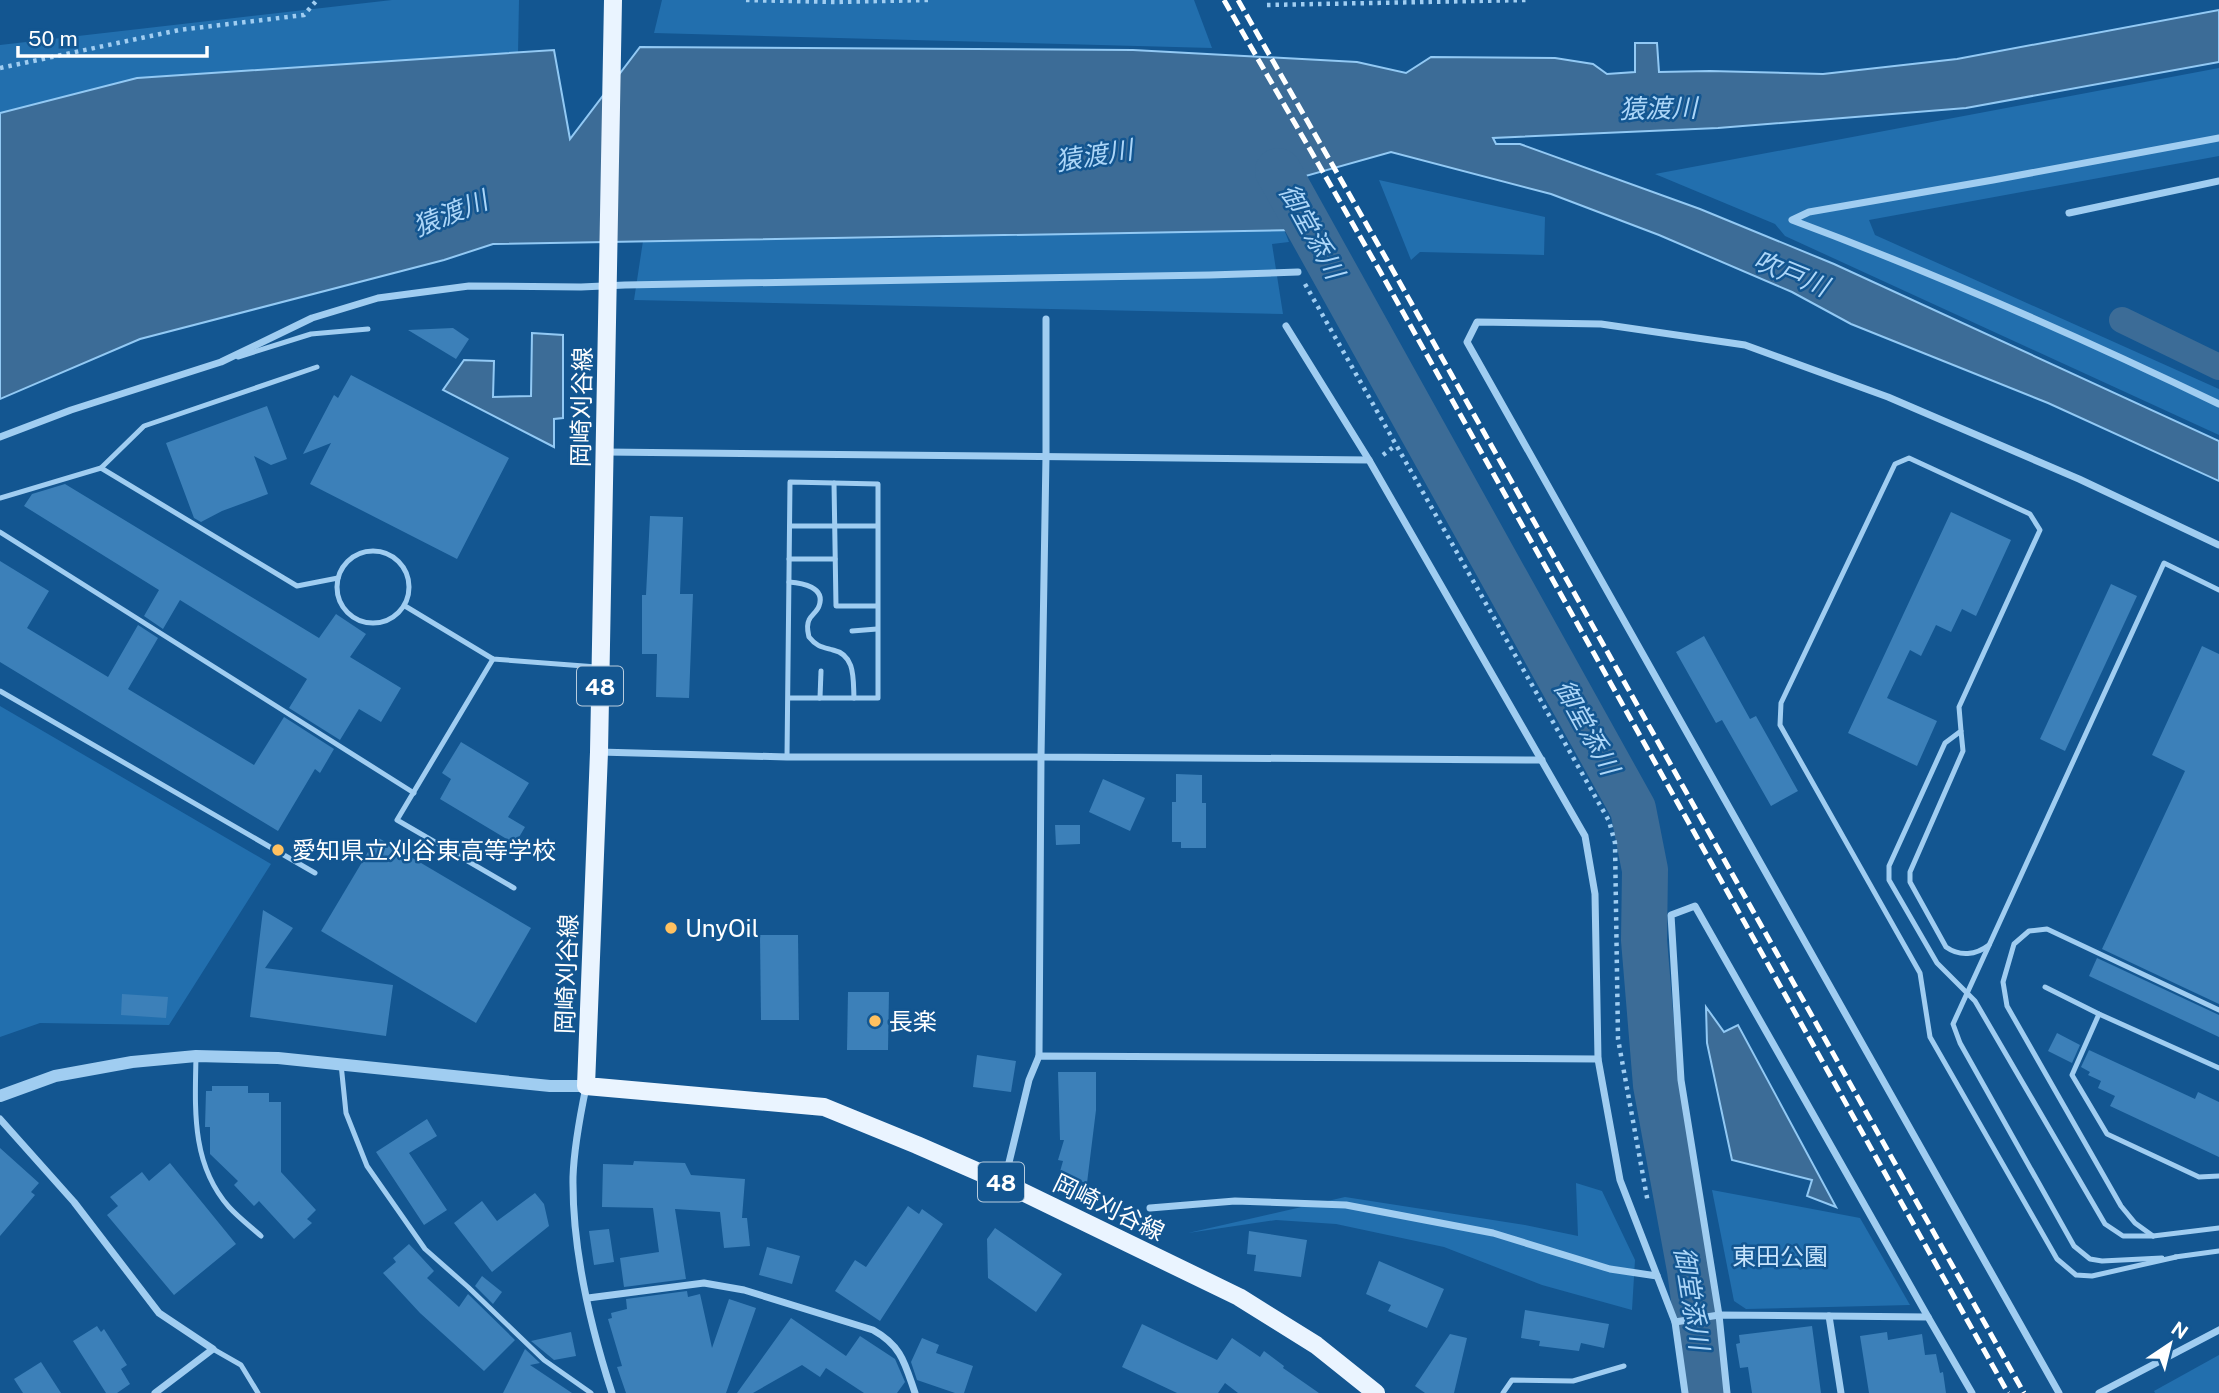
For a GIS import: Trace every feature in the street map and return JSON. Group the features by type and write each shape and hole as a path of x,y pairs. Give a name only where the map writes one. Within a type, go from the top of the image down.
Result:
{"main road":[{"name":"岡崎刈谷線","path":"612,0 599,752 586,1086 824,1107 1004,1183 1240,1297 1316,1345 1376,1393"}],"street":[{"path":"2219,138 1809,212 1791,220 1885,256 2149,370 2219,404"},
{"path":"2069,213 2219,181"},
{"path":"0,438 71,410 221,362 312,318 378,298 469,286 609,286 1298,272"},
{"path":"1004,1183 1029,1080 1040,1056 1046,319"},
{"path":"2059,1393 1467,342 1477,322 1491,322 1601,324 1745,345 1888,397 2079,479 2219,545"},
{"path":"1286,326 1369,460 1585,836 1595,894 1598,1059 1620,1180 1675,1322 1685,1393"},
{"path":"604,452 1369,460"},
{"path":"599,752 787,757 1542,760"},
{"path":"1727,1393 1719,1315 1681,1080 1671,915 1695,906 1972,1393"},
{"path":"0,1096 55,1076 132,1062 196,1056 278,1058 550,1086 586,1086 573,1174 574,1222 587,1298 601,1360 612,1393"},
{"path":"1040,1056 1598,1059"},
{"path":"0,1119 74,1202 159,1313 214,1349 155,1393"},
{"path":"1150,1208 1236,1201 1346,1205 1493,1233 1610,1269 1657,1276"},
{"path":"587,1298 704,1283 744,1290 873,1330 888,1339 899,1351 915,1393"},
{"path":"1675,1322 1719,1315 1928,1317"},
{"path":"1829,1316 1841,1393"},
{"path":"2098,1393 2219,1330"}],"lane":[{"path":"221,362 311,334 368,330"},
{"path":"0,498 101,468 144,426 317,367"},
{"path":"1992,943 1972,953 1959,954 1947,947 1910,882 1910,872 1964,751 1959,707 2040,530 2030,514 1909,458 1895,464 1781,703 1780,725 1920,973 1930,1037 2057,1259 2076,1275 2092,1276 2176,1257 2219,1251"},
{"path":"101,468 297,586 338,578"},
{"path":"787,757 790,482 878,484 878,698 789,698"},
{"path":"834,483 836,606 876,606"},
{"path":"790,526 877,526"},
{"path":"0,532 414,793"},
{"path":"377,551 396,559 408,576 410,586 405,606 390,620 369,624 359,621 343,608 337,589 342,569 357,555 377,551"},
{"path":"789,559 835,559"},
{"path":"2176,1257 2102,1261 2090,1259 2074,1246 1960,1043 1953,1024 2164,563 2219,590"},
{"path":"789,582 805,583 817,592 820,600 818,608 808,621 809,637 824,650 832,650 853,666 854,698"},
{"path":"405,606 493,659 600,667"},
{"path":"852,631 877,629"},
{"path":"493,659 397,820 514,888"},
{"path":"820,698 821,671"},
{"path":"0,691 315,873"},
{"path":"1961,731 1945,743 1889,866 1889,880 1937,963 1975,1001 2105,1224 2123,1236 2153,1236 2219,1228"},
{"path":"2153,1236 2134,1223 2121,1206 2007,1006 2003,982 2014,944 2029,931 2048,929 2219,1010"},
{"path":"2045,987 2219,1068"},
{"path":"2099,1014 2072,1076 2108,1134 2199,1177 2219,1176"},
{"path":"196,1056 197,1138 206,1170 228,1206 261,1236"},
{"path":"341,1063 346,1113 367,1166 425,1250 544,1360 591,1393"},
{"path":"214,1349 241,1365 258,1393"},
{"path":"1503,1393 1512,1380 1573,1381 1624,1366"}],"path":[{"path":"0,68 179,30 304,15 317,0"},
{"path":"746,0 928,0"},
{"path":"1267,5 1528,0"}],"green space":[{"path":"392,0 519,0 518,53 0,126 0,45"},
{"path":"662,0 1194,0 1212,48 654,33"},
{"path":"2219,68 2219,156 1869,220 1875,235 2219,389 2219,435 1785,236 1775,224 1655,174"},
{"path":"1255,157 1289,242 1272,244 1283,314 634,300 643,241 939,238"},
{"path":"1379,180 1545,217 1544,255 1420,252 1411,260"},
{"path":"0,706 271,864 169,1025 40,1023 0,1037"},
{"path":"1576,1183 1602,1191 1635,1260 1632,1310 1542,1285 1444,1247 1336,1224 1276,1220 1188,1233 1345,1197 1578,1236"},
{"name":"東田公園","path":"1712,1190 1860,1218 1910,1305 1746,1309 1734,1301"},
{"path":"2219,1355 2219,1393 2155,1393 2154,1391"}],"water":[{"path":"2219,10 2219,62 1966,108 1718,128 1493,138 1496,144 1520,144 1700,209 1834,264 2219,441 2219,481 2048,403 1851,324 1792,292 1659,235 1551,194 1391,152 1284,182 1314,223 1296,230 493,244 444,260 140,339 0,399 0,113 137,78 554,50 570,139 640,47 1133,50 1357,62 1406,73 1431,57 1555,58 1593,64 1607,74 1635,72 1635,43 1657,43 1659,72 1823,74 1957,59"},
{"path":"532,333 563,335 563,418 554,419 554,447 443,390 464,360 494,361 493,397 531,396"},
{"path":"1706,1007 1724,1032 1738,1025 1836,1207 1807,1196 1812,1180 1732,1160 1707,1043"}],"building":[{"path":"453,328 469,339 456,359 408,330"},
{"path":"351,375 509,458 457,559 310,484 331,443 303,454 334,395 338,398"},
{"path":"267,406 287,459 271,465 254,456 268,494 201,522 194,518 166,443"},
{"path":"65,484 319,638 336,614 366,634 350,657 401,688 381,722 359,709 340,740 289,708 307,679 180,600 163,629 144,616 159,590 24,506 32,494"},
{"path":"1951,512 2011,540 1976,616 1962,609 1951,632 1936,625 1921,656 1910,650 1887,698 1937,721 1917,766 1848,733"},
{"path":"650,516 683,517 680,594 693,594 689,698 656,697 657,654 642,654 642,595 646,595"},
{"path":"0,561 49,591 27,628 108,677 138,625 158,638 128,689 254,765 284,717 334,749 320,773 315,769 278,831 0,662"},
{"path":"2111,584 2137,596 2065,751 2040,739"},
{"path":"1704,636 1750,719 1756,716 1798,791 1771,806 1722,720 1716,723 1676,652"},
{"path":"2202,646 2219,654 2219,1004 2102,949 2185,771 2152,755"},
{"path":"461,742 529,783 508,817 525,827 515,844 440,799 451,779 442,773"},
{"path":"1176,774 1202,775 1202,803 1206,803 1206,848 1181,848 1181,842 1172,842 1172,802 1176,802"},
{"path":"1103,779 1145,798 1130,831 1089,812"},
{"path":"1055,825 1080,825 1080,844 1056,845"},
{"path":"377,837 531,928 476,1023 321,931"},
{"path":"263,910 293,928 265,968 393,985 386,1036 250,1017"},
{"path":"760,935 798,935 799,1020 761,1020"},
{"path":"2097,958 2219,1015 2219,1037 2089,976"},
{"path":"848,992 889,992 888,1050 847,1050"},
{"path":"122,994 168,997 166,1018 121,1015"},
{"path":"2057,1033 2080,1045 2072,1063 2048,1051"},
{"path":"2089,1050 2195,1099 2198,1092 2219,1102 2219,1157 2110,1106 2115,1096 2098,1088 2101,1081 2088,1075 2090,1072 2081,1067"},
{"path":"977,1055 1016,1061 1011,1092 973,1087"},
{"path":"1058,1072 1096,1072 1096,1110 1087,1183 1059,1175 1063,1161 1058,1160 1064,1140 1060,1140"},
{"path":"212,1086 248,1086 248,1093 269,1093 269,1102 281,1102 281,1172 316,1210 307,1219 312,1223 294,1239 259,1201 254,1206 234,1185 238,1181 210,1154 210,1127 205,1127 206,1091 212,1091"},
{"path":"427,1119 437,1136 409,1153 447,1210 424,1225 376,1152"},
{"path":"0,1148 39,1183 31,1192 35,1195 0,1236"},
{"path":"634,1161 685,1163 691,1175 745,1179 742,1218 747,1218 750,1246 724,1248 720,1212 675,1209 686,1279 624,1287 620,1258 659,1252 653,1208 602,1207 603,1164 633,1165"},
{"path":"170,1163 236,1244 174,1295 107,1215 118,1206 110,1197 142,1172 149,1181"},
{"path":"535,1193 544,1204 549,1226 492,1272 454,1223 482,1201 497,1221"},
{"path":"908,1206 919,1214 922,1209 943,1224 880,1321 835,1291 855,1260 866,1267"},
{"path":"995,1228 1062,1274 1036,1312 988,1278 987,1239"},
{"path":"609,1229 614,1262 594,1265 589,1231"},
{"path":"1249,1231 1307,1240 1301,1277 1254,1271 1256,1255 1247,1254"},
{"path":"409,1244 434,1271 427,1278 459,1307 468,1294 515,1340 484,1371 420,1313 383,1273 396,1262 393,1258"},
{"path":"767,1247 800,1256 792,1284 759,1275"},
{"path":"1379,1261 1444,1289 1427,1328 1388,1311 1391,1305 1366,1294"},
{"path":"482,1276 502,1292 493,1304 475,1286"},
{"path":"687,1291 688,1297 700,1294 712,1348 729,1299 756,1308 726,1393 626,1393 617,1367 622,1366 608,1319 612,1318 611,1313 627,1309 626,1299"},
{"path":"1525,1310 1609,1324 1604,1348 1581,1343 1579,1351 1539,1346 1540,1341 1521,1338"},
{"path":"791,1318 846,1356 860,1336 895,1359 905,1382 897,1393 864,1393 826,1368 820,1377 802,1365 753,1393 737,1393"},
{"path":"1142,1324 1217,1360 1232,1338 1260,1357 1264,1351 1319,1393 1238,1393 1225,1383 1218,1393 1177,1393 1122,1367"},
{"path":"97,1326 101,1332 104,1329 127,1365 121,1369 130,1384 117,1393 106,1393 73,1341"},
{"path":"1812,1326 1821,1393 1752,1393 1748,1367 1740,1368 1736,1344 1740,1343 1739,1335"},
{"path":"571,1332 576,1356 554,1360 531,1341"},
{"path":"1887,1332 1888,1340 1922,1334 1925,1355 1936,1354 1940,1373 1943,1372 1946,1393 1869,1393 1860,1336"},
{"path":"1450,1334 1467,1338 1454,1393 1425,1393 1415,1386"},
{"path":"922,1338 939,1345 936,1353 973,1366 964,1393 955,1393 917,1380 911,1362"},
{"path":"525,1349 540,1363 530,1365 572,1393 503,1393"},
{"path":"41,1362 61,1393 23,1393 14,1379"}],"waterway":[{"name":"御堂添川","path":"1278,171 1633,809 1645,870 1644,940 1656,1085 1690,1270 1707,1393"},
{"path":"2122,320 2219,367"}],"railway":[{"path":"1224,0 1381,273 2008,1393"},
{"path":"1238,0 2024,1393"}],"place":[{"name":"愛知県立刈谷東高等学校","path":"278,850"},
{"name":"UnyOil","path":"671,928"},
{"name":"長楽","path":"875,1021"}],"water label":[{"name":"猿渡川","path":"1658,108"},
{"name":"猿渡川","path":"1094,155"},
{"name":"猿渡川","path":"450,213"},
{"name":"吹戸川","path":"1791,273"}]}
